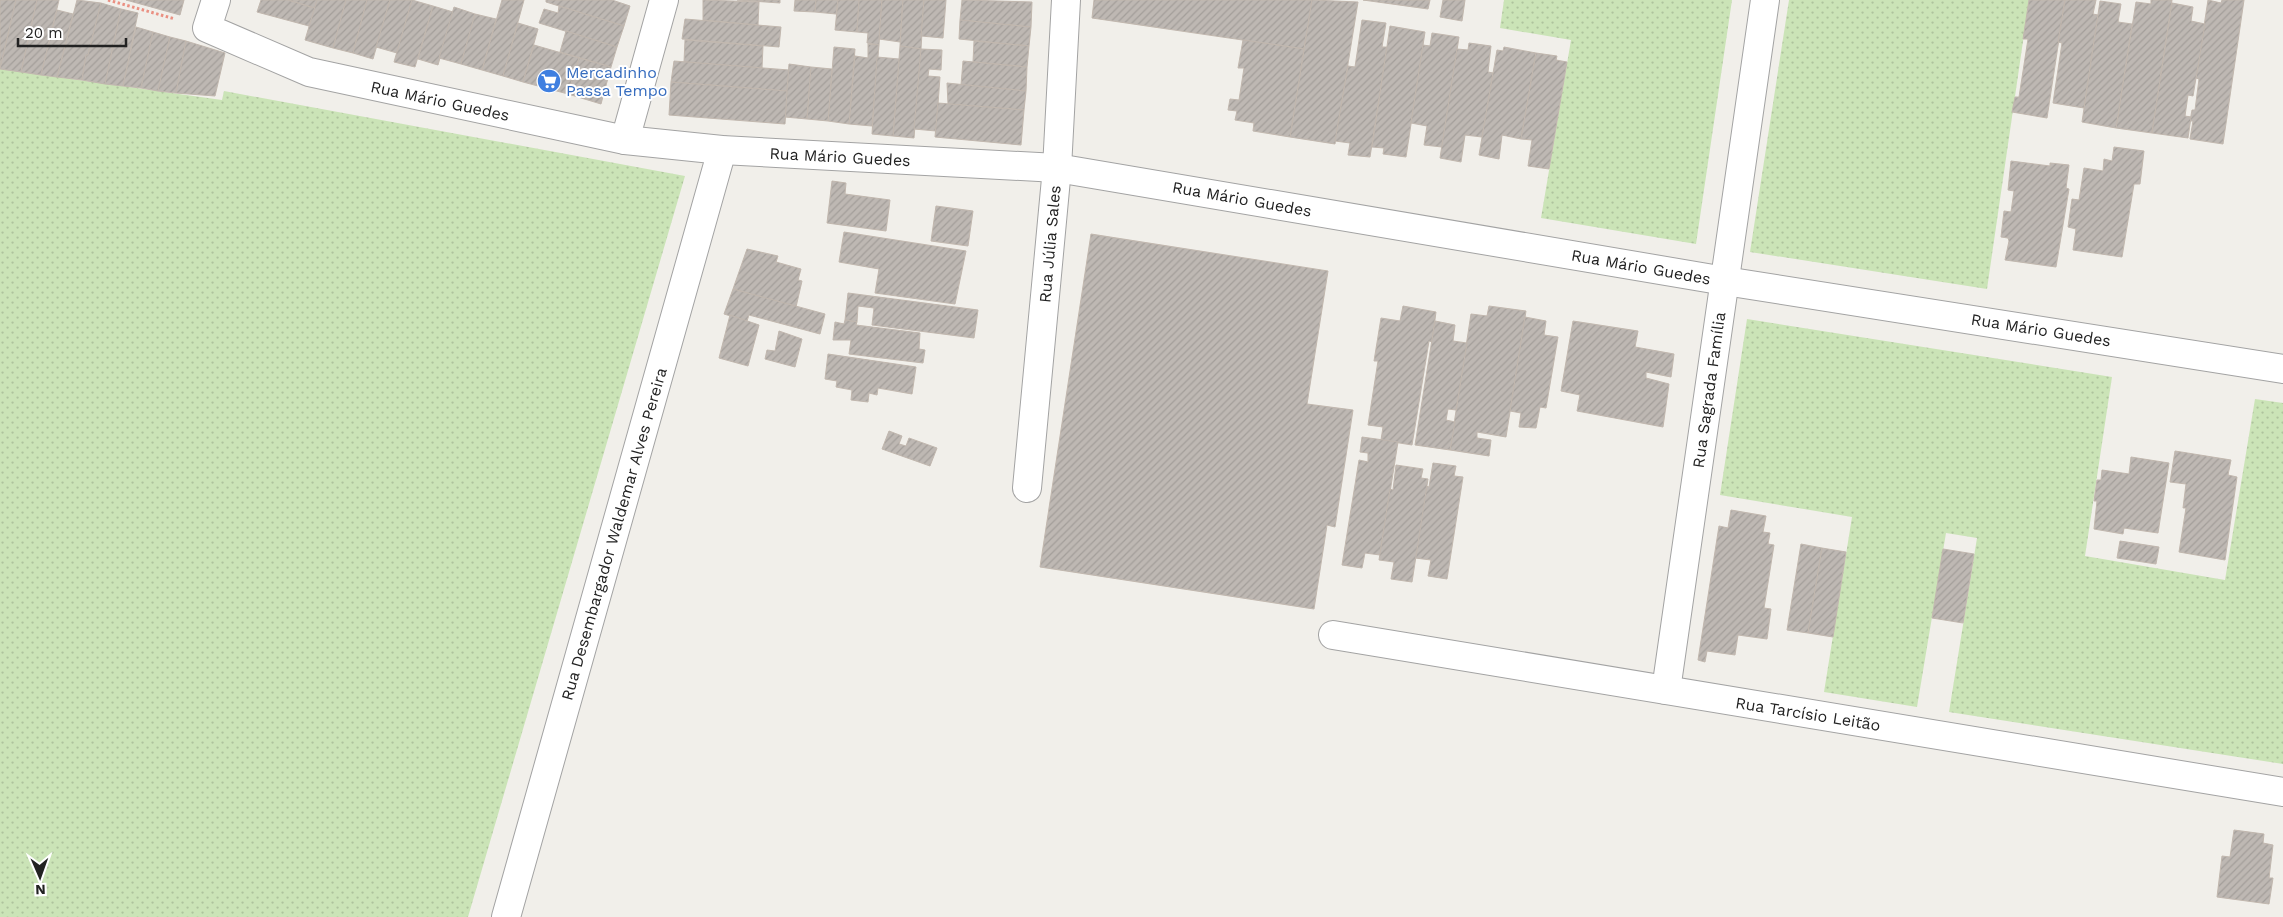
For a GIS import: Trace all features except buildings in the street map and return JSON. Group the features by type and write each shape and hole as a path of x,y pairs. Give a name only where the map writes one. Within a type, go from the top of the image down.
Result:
{"street":[{"path":"207,28 216,0"},
{"path":"625,140 664,0"},
{"name":"Rua Júlia Sales","path":"1027,488 1057,168 1066,0"},
{"name":"Rua Sagrada Família","path":"1666,690 1765,0"},
{"name":"Rua Mário Guedes","path":"207,28 309,72 625,140 722,150 1057,168 1725,281 2283,368"},
{"name":"Rua Desembargador Waldemar Alves Pereira","path":"506,917 722,150"},
{"name":"Rua Tarcísio Leitão","path":"1333,635 2283,792"}],"path":[{"path":"108,0 207,28"}],"green space":[{"path":"1504,0 1732,0 1696,244 1541,218 1571,40 1500,28"},
{"path":"1789,0 2029,0 1987,289 1750,252"},
{"path":"0,69 222,100 224,91 685,176 468,917 0,917"},
{"path":"1747,319 2112,377 2085,556 2225,580 2255,399 2283,403 2283,764 1949,712 1977,538 1946,533 1917,707 1824,692 1852,517 1720,495"}],"place":[{"name":"Mercadinho Passa Tempo","path":"549,81"}]}
